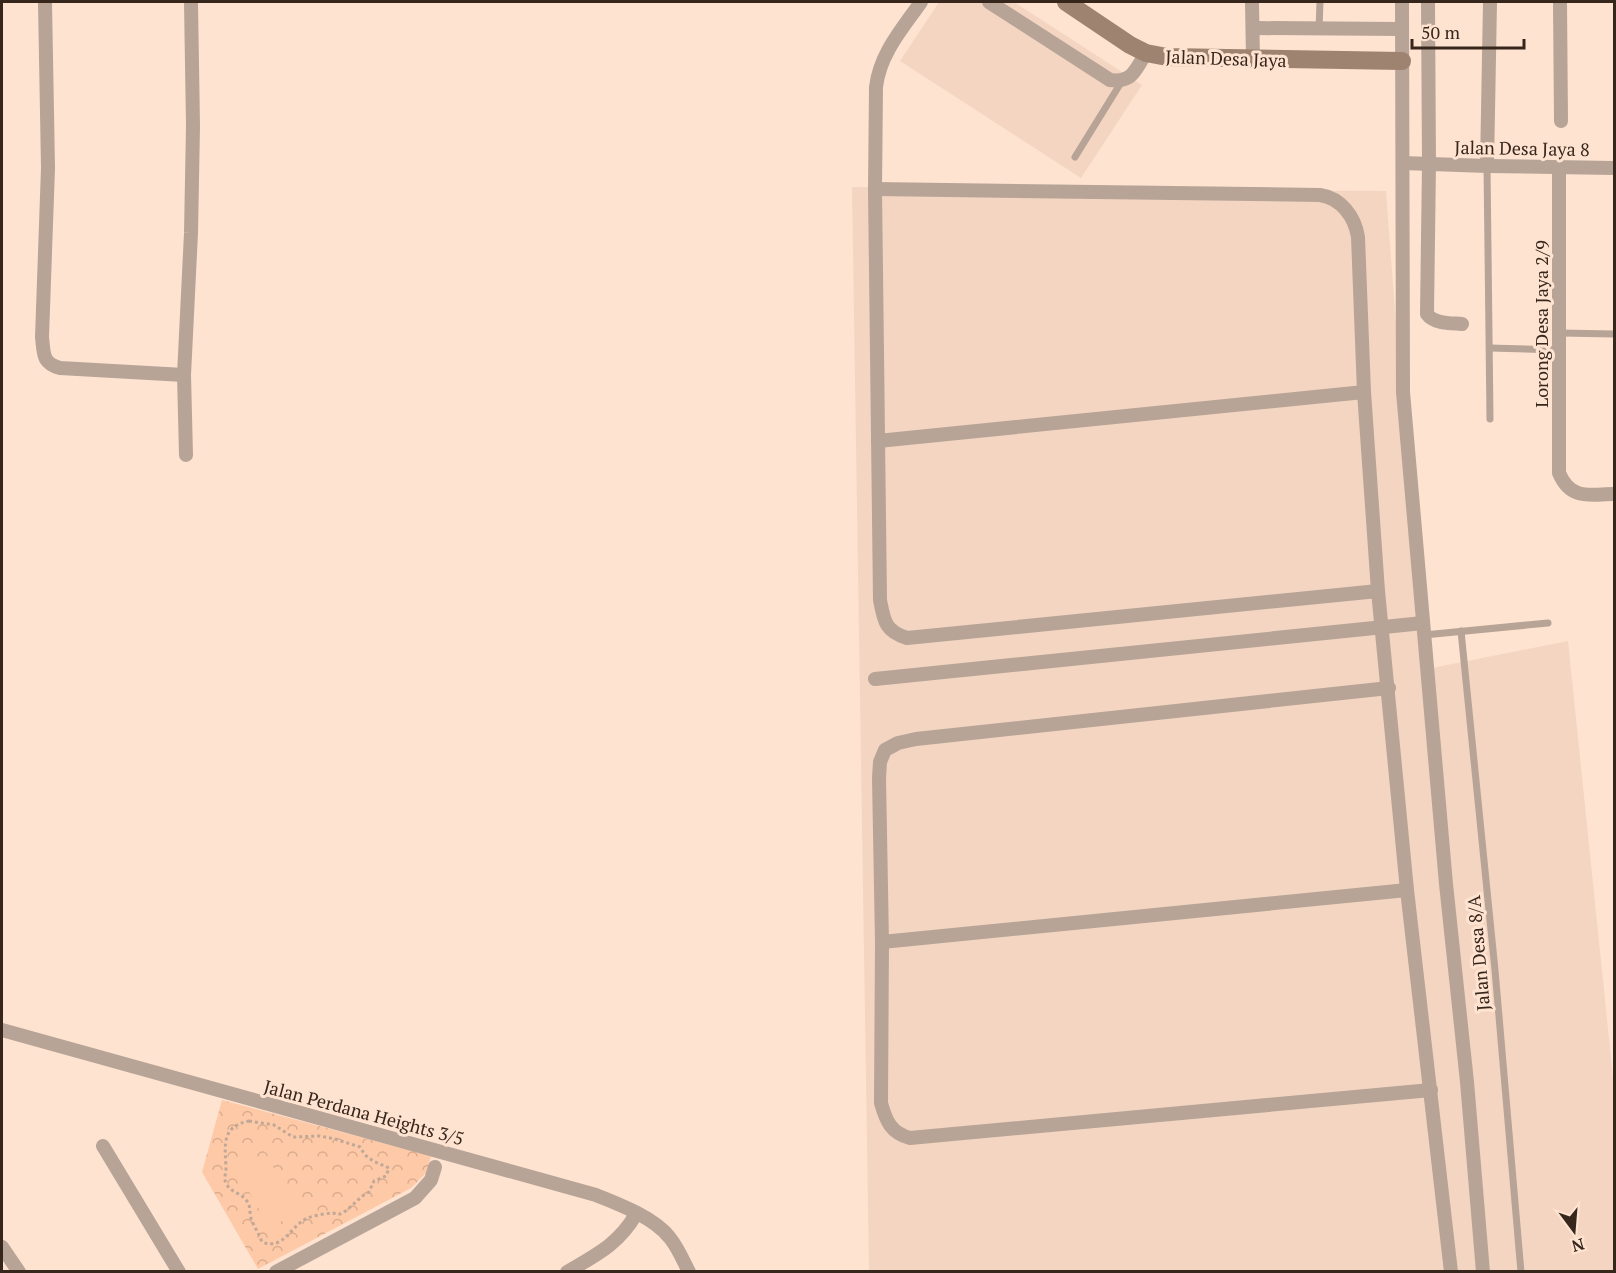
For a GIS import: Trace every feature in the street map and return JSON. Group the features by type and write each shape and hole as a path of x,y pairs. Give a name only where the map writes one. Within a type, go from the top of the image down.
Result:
{"street":[{"path":"45,2 48,168 42,337 46,360 50,365 60,368 184,375"},
{"path":"186,455 184,375 192,167 190,2"},
{"path":"921,2 884,55 878,70 876,87 880,600 886,625 895,634 907,638 1378,591"},
{"path":"989,2 1110,80 1122,81 1132,76 1146,53"},
{"name":"Jalan Desa Jaya","path":"1066,2 1130,45 1146,53 1167,57 1402,61"},
{"path":"1252,2 1253,60"},
{"path":"1402,2 1403,392 1483,1272"},
{"name":"Jalan Desa Jaya 8","path":"1428,2 1430,164 1428,315 1430,319 1436,321 1462,324"},
{"path":"1487,166 1490,2"},
{"path":"1560,2 1561,121"},
{"path":"1252,28 1401,29"},
{"name":"Jalan Desa Jaya 8","path":"1403,163 1614,168"},
{"name":"Lorong Desa Jaya 2/9","path":"1559,168 1559,465 1562,480 1570,491 1578,494 1614,494"},
{"path":"875,189 1320,195 1333,198 1353,218 1356,226 1364,392 1378,591 1407,890 1451,1272"},
{"path":"878,441 1364,392"},
{"path":"875,679 1382,628 1423,629"},
{"path":"1389,688 916,739 898,743 885,750 880,762 879,778 882,942 881,1103 890,1127 902,1136 910,1138 1431,1090"},
{"path":"882,942 1407,890"},
{"name":"Jalan Perdana Heights 3/5","path":"2,1030 596,1195 659,1227 669,1236 689,1272"},
{"path":"104,1146 179,1272"},
{"path":"276,1272 415,1198 431,1180 435,1167"},
{"path":"567,1272 614,1243 636,1214"},
{"path":"2,1247 19,1272"}],"lane":[{"path":"1319,29 1320,2"},
{"path":"1075,157 1122,81"},
{"path":"1487,166 1490,419"},
{"path":"1560,333 1614,333"},
{"path":"1490,348 1560,350"},
{"path":"1423,629 1461,631 1548,623"},
{"name":"Jalan Desa 8/A","path":"1461,631 1495,969 1521,1272"}],"path":[{"path":"249,1121 274,1125 293,1137 335,1138 360,1147 373,1161 389,1168 386,1176 374,1181 369,1192 361,1196 345,1212 339,1215 332,1213 305,1219 280,1242 268,1244 262,1242 251,1219 249,1204 245,1198 228,1187 224,1178 226,1141 228,1134 236,1124 249,1121"}],"shaded area":[{"path":"939,2 1014,2 1142,85 1081,178 900,61"},
{"path":"852,187 1386,191 1422,670 1568,641 1614,1087 1614,1271 869,1271"}],"green space":[{"path":"222,1100 431,1156 427,1172 411,1188 258,1269 202,1172"},
{"path":"265,1153 299,1211 270,1228 236,1169"}]}
